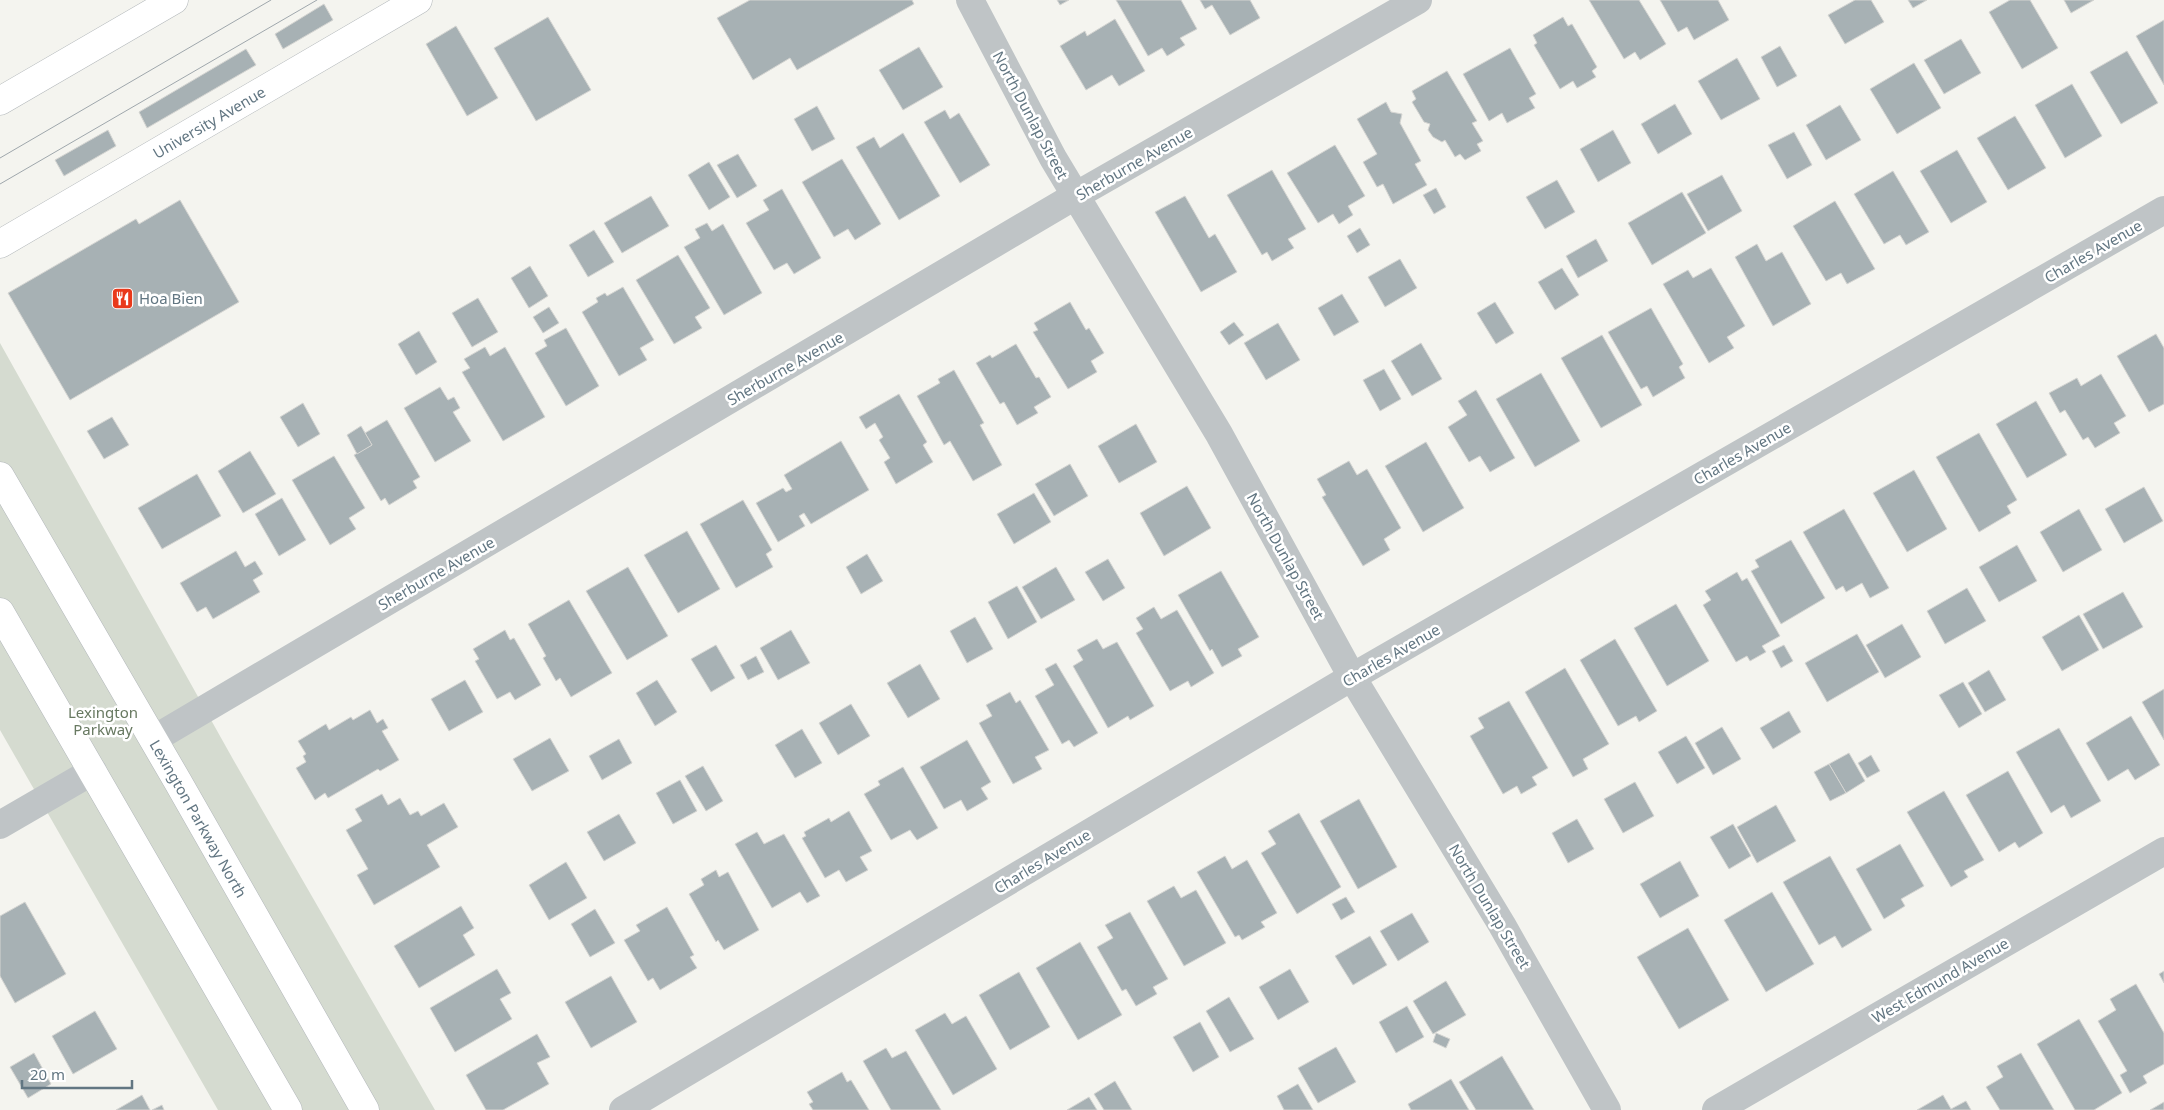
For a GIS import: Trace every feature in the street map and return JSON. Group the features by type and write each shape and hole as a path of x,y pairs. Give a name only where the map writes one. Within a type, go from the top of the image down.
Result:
{"main road":[{"path":"0,101 174,0"},
{"name":"University Avenue","path":"0,244 418,0"},
{"name":"Lexington Parkway North","path":"0,476 154,739 366,1110"},
{"path":"0,612 288,1110"}],"street":[{"name":"North Dunlap Street","path":"970,0 1052,158 1219,434 1352,677 1502,924 1607,1110"},
{"name":"Sherburne Avenue","path":"154,739 1075,196 1418,0"},
{"name":"Charles Avenue","path":"623,1110 1352,677 2164,210"},
{"path":"0,825 93,771"},
{"name":"West Edmund Avenue","path":"1716,1110 2164,851"}],"green space":[{"name":"Lexington Parkway","path":"0,343 234,761 435,1110 218,1110 0,730"}],"building":[{"path":"750,0 912,0 914,4 797,70 790,58 753,80 717,18"},
{"path":"1057,0 1069,0 1060,5"},
{"path":"1116,0 1181,0 1197,29 1180,38 1185,45 1167,56 1162,48 1148,56"},
{"path":"1200,0 1250,0 1260,18 1230,35 1212,5 1205,9"},
{"path":"1589,0 1639,0 1666,44 1640,60 1635,52 1624,59"},
{"path":"1660,0 1718,0 1729,20 1694,40 1687,27 1678,32"},
{"path":"1855,0 1871,0 1884,22 1845,44 1828,15"},
{"path":"1908,0 1927,0 1913,8"},
{"path":"2010,0 2030,0 2058,48 2022,69 1989,12"},
{"path":"2064,0 2094,0 2071,13"},
{"path":"324,4 333,20 283,49 275,34"},
{"path":"548,17 591,90 536,121 494,48"},
{"path":"1563,17 1568,26 1572,24 1597,67 1592,71 1596,77 1577,88 1573,81 1560,89 1534,45 1537,43 1533,35"},
{"path":"1115,19 1145,71 1119,86 1112,75 1086,90 1060,46 1085,31 1087,36"},
{"path":"2164,20 2164,85 2136,36"},
{"path":"456,26 498,98 467,116 426,44"},
{"path":"1961,39 1981,73 1944,94 1924,60"},
{"path":"1780,46 1797,76 1777,87 1761,57"},
{"path":"919,47 943,87 903,110 879,70"},
{"path":"1510,48 1536,94 1529,98 1535,108 1507,123 1502,113 1489,121 1463,74"},
{"path":"246,49 256,65 147,128 139,112"},
{"path":"2127,51 2158,103 2121,124 2090,72"},
{"path":"1737,58 1760,99 1721,120 1698,81"},
{"path":"1914,63 1941,108 1897,134 1870,89"},
{"path":"1447,71 1477,121 1472,123 1483,141 1477,144 1481,151 1465,160 1460,154 1455,157 1445,140 1442,142 1433,137 1428,130 1430,124 1424,122 1412,102 1416,99 1412,91"},
{"path":"2072,84 2102,136 2065,158 2035,105"},
{"path":"1386,102 1391,112 1402,114 1400,123 1421,161 1415,164 1427,185 1393,204 1383,184 1377,187 1363,162 1377,154 1357,119"},
{"path":"1675,104 1692,134 1658,154 1641,124"},
{"path":"1840,105 1861,140 1826,160 1806,125"},
{"path":"817,106 835,139 812,151 794,119"},
{"path":"945,110 950,119 959,113 990,165 960,183 924,122"},
{"path":"2015,116 2046,168 2008,190 1977,138"},
{"path":"108,130 116,146 64,176 55,160"},
{"path":"1613,130 1631,163 1598,182 1580,149"},
{"path":"1794,132 1812,165 1787,179 1768,145"},
{"path":"903,133 940,196 899,220 856,147 874,137 880,148"},
{"path":"1335,145 1365,196 1348,206 1353,215 1339,224 1333,214 1318,223 1287,173"},
{"path":"1957,150 1987,202 1951,223 1920,171"},
{"path":"738,154 757,186 737,198 717,165"},
{"path":"842,159 881,224 855,240 848,229 834,237 802,182"},
{"path":"709,162 730,197 709,210 688,175"},
{"path":"1272,170 1306,229 1288,239 1294,248 1272,261 1267,252 1262,255 1227,195"},
{"path":"1893,171 1929,232 1906,245 1900,235 1884,244 1854,194"},
{"path":"1722,175 1742,211 1708,231 1687,194"},
{"path":"1557,180 1575,212 1545,229 1526,197"},
{"path":"1436,188 1446,207 1434,214 1423,195"},
{"path":"782,189 821,258 794,274 787,263 774,270 746,223 769,210 763,200"},
{"path":"1682,192 1706,233 1652,265 1628,223"},
{"path":"651,196 669,226 622,253 604,223"},
{"path":"1185,196 1209,238 1215,234 1237,272 1201,292 1155,212"},
{"name":"Hoa Bien","path":"180,200 239,302 70,400 8,293 136,219 139,224"},
{"path":"1835,201 1875,269 1847,284 1841,273 1826,281 1793,226"},
{"path":"707,223 712,231 723,224 762,293 724,315 684,247 700,238 695,229"},
{"path":"1360,228 1370,245 1357,253 1347,236"},
{"path":"594,230 614,262 588,277 569,245"},
{"path":"1596,239 1608,261 1578,278 1566,256"},
{"path":"1757,244 1766,261 1782,252 1811,304 1773,326 1735,257"},
{"path":"678,255 710,308 695,317 702,328 674,344 636,280"},
{"path":"1400,259 1417,288 1385,307 1368,277"},
{"path":"530,266 548,296 529,308 511,278"},
{"path":"1562,268 1579,295 1555,310 1538,282"},
{"path":"1711,268 1745,326 1727,337 1734,348 1709,363 1663,284 1688,270 1693,278"},
{"path":"623,287 654,340 640,348 647,360 619,376 582,312 598,302 596,298 605,293 607,296"},
{"path":"1342,294 1359,322 1334,336 1318,308"},
{"path":"478,298 498,332 472,347 452,313"},
{"path":"1070,302 1086,330 1089,328 1104,353 1091,361 1097,372 1068,389 1033,332 1038,330 1034,323"},
{"path":"1495,302 1514,333 1496,344 1477,313"},
{"path":"549,307 559,323 543,333 533,317"},
{"path":"1651,308 1683,364 1679,367 1685,378 1653,397 1647,386 1641,389 1608,332"},
{"path":"1234,322 1244,335 1229,345 1220,332"},
{"path":"1278,323 1300,360 1266,380 1244,343"},
{"path":"566,328 599,386 566,406 535,353 547,346 544,340"},
{"path":"419,331 437,362 416,375 398,344"},
{"path":"2156,334 2164,348 2164,404 2149,412 2117,356"},
{"path":"1602,335 1642,405 1601,428 1561,358"},
{"path":"1421,343 1442,379 1412,396 1391,361"},
{"path":"1016,344 1036,378 1039,377 1051,397 1034,407 1038,413 1017,425 1004,402 1000,404 976,363 990,355 992,358"},
{"path":"485,347 490,356 505,347 545,417 503,441 462,372 470,368 464,359"},
{"path":"1384,369 1401,399 1380,411 1363,380"},
{"path":"954,370 984,423 980,425 1002,465 973,481 950,441 944,445 917,396 940,383 938,379"},
{"path":"1541,373 1580,441 1535,467 1496,399"},
{"path":"2101,374 2126,416 2114,423 2120,433 2095,448 2088,437 2083,440 2065,410 2060,413 2049,393 2077,378 2081,386"},
{"path":"440,387 448,400 454,397 460,408 453,412 471,441 435,462 404,408"},
{"path":"1476,390 1515,458 1490,472 1480,456 1469,462 1448,427 1467,415 1458,401"},
{"path":"899,394 927,442 923,445 933,462 896,484 884,462 890,458 879,440 883,437 875,423 866,429 859,417"},
{"path":"2036,401 2067,455 2027,478 1996,424"},
{"path":"303,403 320,434 298,447 280,417"},
{"path":"112,417 129,445 104,459 87,431"},
{"path":"387,420 420,477 413,481 417,488 389,505 385,498 381,501 354,455 372,445 365,433"},
{"path":"1136,424 1157,462 1119,483 1098,446"},
{"path":"361,426 372,445 357,454 347,435"},
{"path":"1979,433 2017,500 2007,506 2011,513 1979,532 1936,457"},
{"path":"841,441 869,490 811,524 804,513 799,516 805,526 778,542 756,503 783,488 786,492 792,489 784,475"},
{"path":"1426,442 1464,508 1423,532 1385,466"},
{"path":"250,451 276,494 243,513 218,471"},
{"path":"334,456 365,508 349,518 356,529 330,545 292,480"},
{"path":"1349,461 1357,475 1367,469 1401,528 1384,539 1390,550 1363,566 1322,497 1326,495 1317,479"},
{"path":"1070,464 1088,496 1054,516 1035,484"},
{"path":"1914,470 1947,529 1907,552 1873,493"},
{"path":"197,474 221,516 162,549 138,508"},
{"path":"1187,486 1211,528 1164,556 1140,513"},
{"path":"2144,487 2163,521 2124,543 2105,509"},
{"path":"1034,493 1051,522 1014,544 997,514"},
{"path":"282,498 306,540 279,556 255,514"},
{"path":"743,500 772,550 766,554 773,567 736,588 700,524"},
{"path":"1844,509 1889,588 1870,598 1862,583 1846,592 1843,586 1836,590 1803,532"},
{"path":"2079,509 2102,550 2063,572 2040,532"},
{"path":"687,531 720,589 678,613 644,555"},
{"path":"1791,540 1825,598 1781,624 1751,571 1759,567 1755,560"},
{"path":"2017,545 2037,581 1999,602 1979,567"},
{"path":"236,551 245,567 255,561 263,574 253,580 260,592 213,619 206,607 197,612 180,583"},
{"path":"867,554 883,581 861,594 846,567"},
{"path":"1108,559 1125,588 1103,601 1085,572"},
{"path":"628,567 668,636 627,660 586,591"},
{"path":"1056,567 1075,600 1041,619 1022,587"},
{"path":"1221,571 1259,637 1238,649 1242,656 1222,667 1212,649 1210,651 1178,595"},
{"path":"1737,572 1742,581 1747,578 1780,636 1762,646 1766,652 1750,661 1747,656 1736,662 1703,605 1711,600 1705,591"},
{"path":"1017,586 1037,622 1008,639 988,602"},
{"path":"1967,588 1986,621 1945,644 1927,611"},
{"path":"2123,592 2143,627 2103,649 2083,614"},
{"path":"569,600 612,673 571,697 560,678 556,681 543,658 546,656 528,624"},
{"path":"1676,604 1709,661 1667,686 1634,628"},
{"path":"1154,607 1161,619 1177,610 1214,673 1191,687 1188,681 1170,691 1136,633 1143,629 1136,618"},
{"path":"2079,615 2099,650 2062,671 2042,637"},
{"path":"975,617 993,649 967,663 950,631"},
{"path":"1902,624 1921,657 1885,678 1866,645"},
{"path":"505,630 510,640 514,638 541,685 515,700 510,692 497,699 475,661 479,659 473,649"},
{"path":"791,630 810,663 778,680 760,648"},
{"path":"1857,634 1879,672 1827,702 1805,663"},
{"path":"1097,639 1103,649 1117,642 1154,706 1130,720 1128,716 1108,728 1073,666 1083,660 1077,650"},
{"path":"1615,639 1657,711 1639,722 1636,716 1618,726 1580,660"},
{"path":"716,645 735,678 711,692 691,659"},
{"path":"1784,645 1793,661 1781,668 1772,651"},
{"path":"756,656 764,672 748,680 740,665"},
{"path":"1056,663 1098,733 1074,747 1069,740 1062,744 1035,696 1054,685 1045,669"},
{"path":"920,664 940,699 908,718 887,683"},
{"path":"1565,668 1609,744 1583,759 1588,769 1573,777 1525,692"},
{"path":"1989,670 2006,700 1985,712 1968,683"},
{"path":"465,680 483,712 449,731 431,699"},
{"path":"657,680 677,712 655,726 636,693"},
{"path":"1963,682 1982,714 1959,728 1939,695"},
{"path":"2164,689 2164,740 2142,702"},
{"path":"1010,692 1016,703 1020,700 1049,750 1035,757 1042,769 1013,784 979,723 992,716 986,705"},
{"path":"1509,701 1548,768 1532,777 1537,785 1521,794 1517,786 1503,794 1470,736 1484,728 1478,718"},
{"path":"851,704 870,736 838,755 819,723"},
{"path":"370,710 377,723 383,719 388,728 382,731 399,760 380,771 378,769 328,798 325,793 315,800 296,768 306,762 303,756 306,754 298,741 326,724 329,730 351,717 353,720"},
{"path":"1789,711 1801,732 1773,749 1760,728"},
{"path":"2131,716 2160,765 2135,780 2128,769 2108,781 2086,743"},
{"path":"1722,727 1741,759 1713,775 1695,743"},
{"path":"2059,728 2101,801 2071,818 2064,805 2051,813 2016,752"},
{"path":"802,729 822,763 795,778 775,745"},
{"path":"1686,736 1705,768 1677,784 1658,752"},
{"path":"550,738 569,771 532,791 513,759"},
{"path":"619,739 632,763 602,780 589,756"},
{"path":"967,740 991,782 981,788 988,799 967,811 961,800 944,809 920,767"},
{"path":"1849,753 1865,781 1846,793 1829,764"},
{"path":"1871,755 1880,771 1867,778 1858,763"},
{"path":"1829,764 1846,793 1830,801 1814,772"},
{"path":"703,766 723,801 706,811 685,776"},
{"path":"903,767 938,828 917,840 910,830 891,840 864,794 880,785 878,781"},
{"path":"2008,771 2043,833 2019,848 2015,842 1999,852 1966,795"},
{"path":"680,780 697,811 673,824 656,793"},
{"path":"1635,782 1654,816 1623,833 1604,799"},
{"path":"1944,791 1984,860 1964,871 1968,877 1951,887 1907,812"},
{"path":"382,794 388,805 400,798 410,815 418,811 421,816 444,803 458,827 427,845 440,867 374,905 357,875 368,869 346,830 362,821 355,809"},
{"path":"1359,799 1397,867 1358,889 1320,821"},
{"path":"1776,805 1796,841 1757,863 1737,827"},
{"path":"849,811 872,851 860,857 868,870 846,882 839,870 825,878 802,838 806,836 804,832 829,818 831,822"},
{"path":"1299,813 1341,887 1297,914 1261,853 1276,844 1268,831"},
{"path":"619,814 636,843 604,861 587,832"},
{"path":"1577,819 1594,849 1568,863 1552,833"},
{"path":"1733,824 1751,856 1729,869 1710,837"},
{"path":"757,832 764,844 784,834 820,896 807,903 800,892 772,908 735,844"},
{"path":"1900,844 1924,886 1901,899 1905,906 1884,919 1856,869"},
{"path":"1225,856 1232,869 1247,860 1277,913 1261,922 1265,927 1242,940 1239,935 1235,937 1197,872"},
{"path":"1830,856 1872,930 1842,948 1835,936 1819,945 1783,882"},
{"path":"1680,861 1699,896 1660,918 1640,884"},
{"path":"566,862 587,898 549,920 529,885"},
{"path":"716,870 719,877 728,872 759,930 724,950 718,940 716,942 689,894 704,885 701,879"},
{"path":"1174,886 1181,898 1196,890 1226,943 1184,966 1147,901"},
{"path":"1772,892 1814,964 1766,992 1724,920"},
{"path":"1346,897 1355,912 1341,920 1332,904"},
{"path":"25,902 66,974 15,1003 0,976 0,916"},
{"path":"461,906 474,928 463,935 475,955 419,988 394,946"},
{"path":"667,907 694,955 690,957 697,968 660,990 653,978 648,981 624,940 640,931 636,925"},
{"path":"595,909 615,943 590,957 571,924"},
{"path":"1130,912 1168,979 1153,987 1157,994 1136,1006 1126,989 1122,991 1097,947 1113,938 1105,925"},
{"path":"1412,913 1429,942 1398,961 1380,931"},
{"path":"1688,928 1729,1000 1679,1029 1637,957"},
{"path":"1370,936 1387,965 1353,985 1335,956"},
{"path":"1080,942 1122,1015 1078,1040 1036,968"},
{"path":"497,969 511,993 500,999 512,1019 455,1052 430,1008"},
{"path":"1290,969 1309,1002 1278,1020 1259,987"},
{"path":"2164,971 2164,983 2159,974"},
{"path":"1019,972 1050,1027 1010,1050 979,995"},
{"path":"611,976 637,1022 591,1048 565,1002"},
{"path":"1446,981 1466,1015 1433,1034 1413,1001"},
{"path":"2136,984 2164,1033 2164,1064 2143,1076 2147,1083 2130,1093 2120,1075 2127,1071 2098,1021 2116,1010 2110,999"},
{"path":"1229,997 1254,1039 1230,1052 1206,1011"},
{"path":"1407,1006 1424,1037 1396,1053 1379,1022"},
{"path":"95,1011 117,1049 73,1074 52,1036"},
{"path":"945,1013 952,1024 966,1016 997,1069 953,1095 915,1030"},
{"path":"2079,1019 2122,1093 2094,1110 2075,1110 2037,1044"},
{"path":"1200,1022 1219,1057 1193,1072 1173,1037"},
{"path":"1436,1033 1450,1039 1446,1048 1433,1042"},
{"path":"537,1034 550,1057 537,1063 549,1084 503,1110 486,1110 466,1075"},
{"path":"1336,1047 1356,1082 1318,1103 1298,1068"},
{"path":"886,1048 892,1058 906,1051 941,1110 891,1110 863,1061"},
{"path":"34,1053 51,1084 28,1098 10,1067"},
{"path":"2021,1053 2054,1110 2000,1110 1986,1087 2003,1077 1997,1066"},
{"path":"1502,1056 1534,1110 1476,1110 1459,1082"},
{"path":"842,1072 847,1082 851,1080 869,1110 813,1110 809,1104 813,1102 807,1092"},
{"path":"1451,1079 1469,1110 1411,1110 1408,1104"},
{"path":"1115,1081 1132,1110 1104,1110 1094,1094"},
{"path":"1298,1084 1313,1110 1284,1110 1277,1096"},
{"path":"142,1095 150,1110 116,1110"},
{"path":"1943,1095 1951,1109 1966,1101 1971,1110 1917,1110"},
{"path":"1089,1097 1097,1110 1067,1110"},
{"path":"2164,1102 2164,1110 2150,1110"},
{"path":"162,1105 164,1110 152,1110"}],"tram line":[{"path":"0,158 271,0"},
{"path":"0,184 317,0"}],"place":[{"name":"Hoa Bien","path":"123,298"}]}
